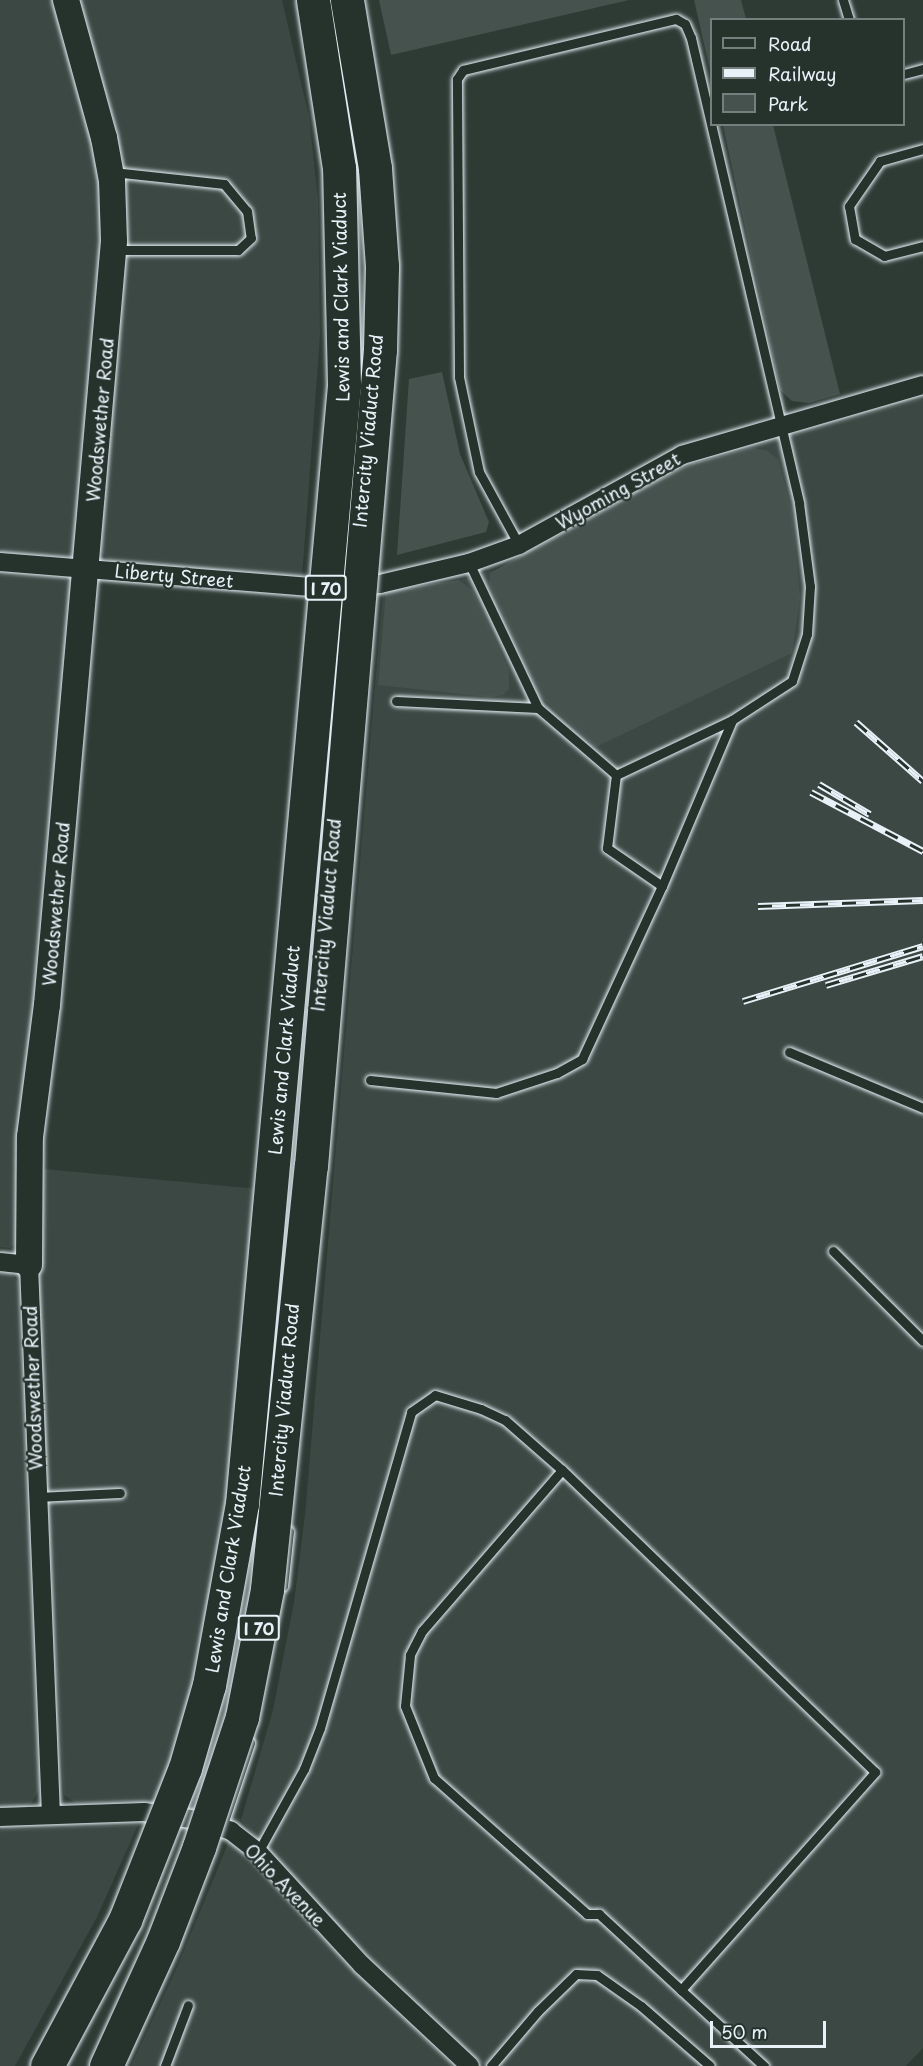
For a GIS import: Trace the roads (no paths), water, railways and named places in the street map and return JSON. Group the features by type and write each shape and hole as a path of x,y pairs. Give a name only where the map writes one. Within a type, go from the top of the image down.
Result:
{"highway":[{"name":"Lewis and Clark Viaduct","path":"47,2066 125,1920 184,1768 209,1685 242,1504 344,385 339,168 313,0"},
{"name":"Lewis and Clark Viaduct","path":"106,2066 163,1941 202,1836 242,1717 267,1588 310,1166 380,350 382,266 375,168 355,11"}],"street":[{"name":"Woodswether Road","path":"51,1814 36,1497 29,1265 30,1137 47,1005 87,569 113,250 110,172 66,0"},
{"name":"Wyoming Street","path":"349,587 371,585 469,563 519,545 682,455 923,385"},
{"name":"Liberty Street","path":"0,562 349,587"},
{"path":"0,1263 29,1265"},
{"name":"Ohio Avenue","path":"0,1817 144,1812 222,1828 258,1852 362,1965 470,2066"}],"lane":[{"path":"355,11 357,0"},
{"path":"843,0 848,18"},
{"path":"519,545 479,472 459,377 454,93 462,70 659,21 676,19 685,24 807,546 807,634 792,681 732,720 616,775"},
{"path":"905,74 923,69"},
{"path":"378,115 393,279"},
{"path":"923,149 880,161 849,206 855,239 884,256 923,246"},
{"path":"110,172 224,184 247,212 251,238 238,250 113,250"},
{"name":"Intercity Viaduct Road","path":"312,1272 378,517"},
{"path":"469,563 538,708 616,775"},
{"path":"396,701 538,708"},
{"path":"370,1080 496,1093 557,1074 582,1059 662,886 732,720"},
{"path":"616,775 607,848 662,886"},
{"path":"789,1052 923,1108"},
{"path":"833,1251 923,1341"},
{"path":"258,1852 304,1769 320,1728 411,1412 435,1395 481,1409 513,1426 562,1470 876,1773 681,1990"},
{"path":"562,1470 422,1631 410,1655 405,1706 434,1778 587,1914 599,1914 764,2066"},
{"path":"36,1497 120,1493"},
{"name":"Intercity Viaduct Road","path":"280,1603 290,1521"},
{"path":"222,1828 240,1783 254,1727"},
{"path":"491,2066 538,2011 576,1974 597,1975 641,2006 710,2066"},
{"path":"165,2066 188,2005"}],"railway":[{"path":"856,722 923,781"},
{"path":"819,784 870,814"},
{"path":"811,792 923,851"},
{"path":"758,906 923,900"},
{"path":"743,1001 923,946"},
{"path":"826,985 923,956"}]}
